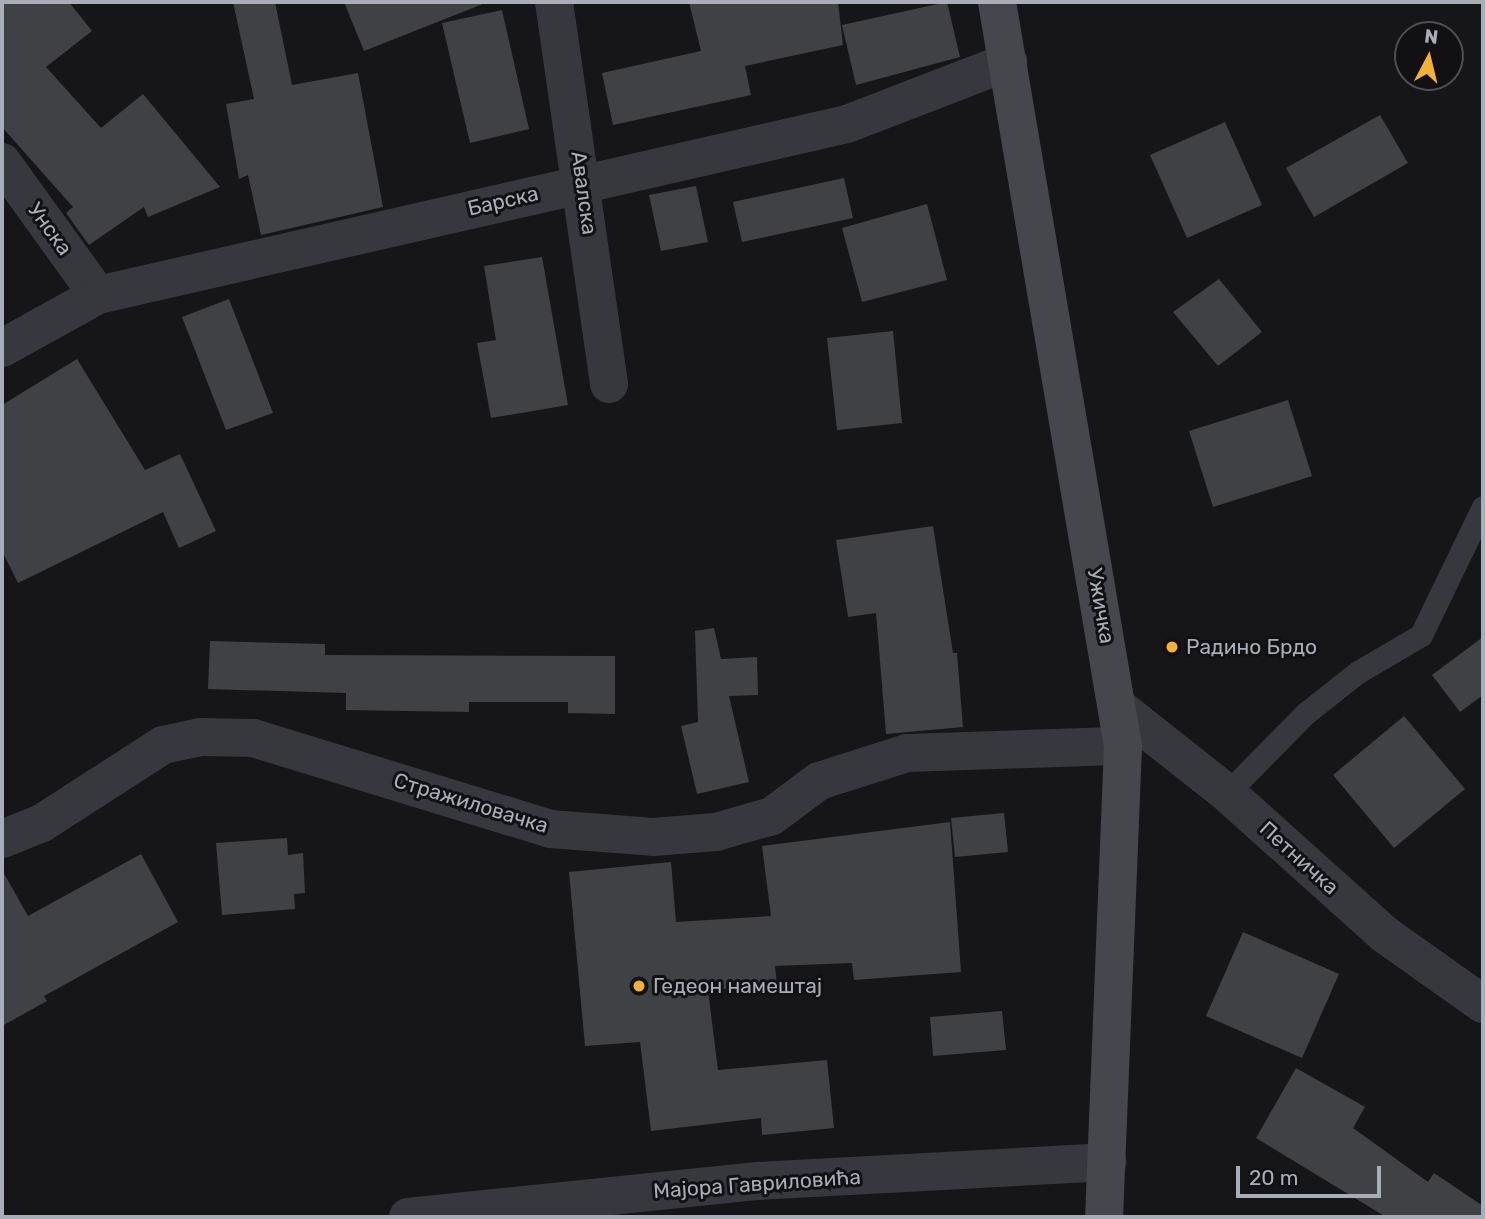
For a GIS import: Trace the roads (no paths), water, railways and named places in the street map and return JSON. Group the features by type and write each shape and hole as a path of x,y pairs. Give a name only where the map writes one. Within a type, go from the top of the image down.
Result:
{"main road":[{"name":"Ужичка","path":"997,2 1123,746 1104,1217"}],"street":[{"name":"Авалска","path":"554,2 583,183 608,384"},
{"name":"Барска","path":"2,348 98,296 847,124 1008,62"},
{"name":"Унска","path":"2,162 98,296"},
{"name":"Петничка","path":"1118,708 1227,793 1384,934 1483,1004"},
{"name":"Стражиловачка","path":"2,839 42,823 163,744 201,737 253,738 550,829 653,837 716,832 772,816 819,781 907,753 1123,746"},
{"name":"Мајора Гавриловића","path":"408,1217 758,1181 1107,1162"}],"lane":[{"path":"1227,793 1306,713 1357,672 1421,635 1483,507"}],"place":[{"name":"Радино Брдо","path":"1172,647"},
{"name":"Гедеон намештај","path":"639,986"}]}
